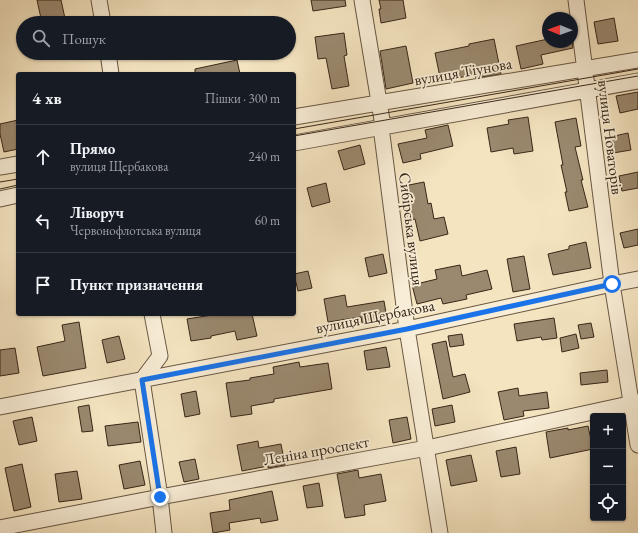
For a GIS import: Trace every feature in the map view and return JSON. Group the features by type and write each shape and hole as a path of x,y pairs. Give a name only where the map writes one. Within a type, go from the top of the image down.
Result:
{"street":[{"path":"99,0 102,16"},
{"name":"Сибірська вулиця","path":"362,0 382,120 381,127 407,329 440,533"},
{"name":"вулиця Новаторів","path":"576,0 612,284 635,402 638,445"},
{"path":"109,60 111,72"},
{"name":"вулиця Тіунова","path":"296,117 638,60"},
{"path":"296,142 638,80"},
{"path":"0,167 16,164"},
{"path":"0,198 16,195"},
{"name":"вулиця Щербакова","path":"0,407 407,329 638,279"},
{"path":"152,316 160,356 142,380 164,533"},
{"name":"Леніна проспект","path":"0,528 427,448 635,402"}],"building":[{"path":"37,0 61,0 64,16 40,16"},
{"path":"311,0 345,0 346,6 313,11"},
{"path":"379,0 403,0 406,18 381,23 379,9 381,9"},
{"path":"614,18 618,41 598,44 594,22"},
{"path":"344,33 347,55 344,56 349,86 332,89 326,58 318,59 315,37"},
{"path":"494,39 501,74 476,78 475,74 441,82 435,53"},
{"path":"542,40 542,48 573,48 541,55 543,64 521,69 516,46"},
{"path":"406,46 413,83 386,89 380,51"},
{"path":"237,60 240,72 195,72 195,69"},
{"path":"638,92 638,109 620,113 616,96"},
{"path":"528,117 533,151 514,154 513,148 491,152 487,128 509,124 508,120"},
{"path":"576,118 581,146 575,147 588,207 569,211 565,192 567,192 561,165 563,165 555,122"},
{"path":"16,120 16,149 4,152 0,134 0,124"},
{"path":"448,125 453,146 420,154 421,159 403,163 398,144 427,138 425,130"},
{"path":"628,133 631,150 613,153 610,137"},
{"path":"360,145 365,164 344,170 338,151"},
{"path":"638,172 638,188 622,191 619,176"},
{"path":"424,182 428,204 431,203 434,219 444,217 448,234 420,241 415,219 406,221 404,208 408,207 404,186"},
{"path":"326,183 330,202 312,207 307,188"},
{"path":"638,229 638,245 624,248 620,233"},
{"path":"586,242 591,268 553,275 548,254 569,249 569,246"},
{"path":"383,254 387,273 369,277 365,258"},
{"path":"524,256 530,289 513,292 507,259"},
{"path":"460,265 462,276 487,270 492,289 466,295 467,299 443,304 441,298 417,304 412,285 437,279 435,270"},
{"path":"308,271 312,288 298,291 296,274"},
{"path":"345,295 347,307 384,301 387,319 362,323 361,317 328,322 324,299"},
{"path":"206,316 252,316 257,336 237,340 235,331 211,336 211,338 191,341 187,319"},
{"path":"554,318 557,338 542,340 541,337 517,341 514,324"},
{"path":"79,322 86,368 43,376 37,347 65,341 62,325"},
{"path":"591,323 594,337 581,339 578,325"},
{"path":"462,334 464,345 450,347 448,336"},
{"path":"576,334 579,348 562,352 560,338"},
{"path":"119,336 125,359 107,363 102,340"},
{"path":"446,341 453,377 465,374 470,392 443,399 432,344"},
{"path":"386,347 390,367 367,370 364,351"},
{"path":"15,348 19,373 0,376 0,350"},
{"path":"299,362 300,367 328,363 332,389 274,399 274,402 251,406 252,414 231,417 226,383 250,380 250,378 274,374 273,367"},
{"path":"607,370 608,382 581,385 580,373"},
{"path":"518,388 519,396 547,392 549,408 523,411 524,416 504,420 498,392"},
{"path":"196,391 200,414 185,417 181,394"},
{"path":"89,405 93,431 82,432 78,407"},
{"path":"452,405 455,422 435,426 432,409"},
{"path":"32,417 37,441 19,445 13,421"},
{"path":"407,417 411,439 393,443 389,420"},
{"path":"138,422 141,442 108,446 105,426"},
{"path":"588,426 590,435 590,450 550,458 546,432 568,428 568,430"},
{"path":"258,441 259,448 281,444 285,465 268,468 268,466 242,471 237,445"},
{"path":"516,447 520,474 501,477 496,451"},
{"path":"471,455 477,481 451,486 446,460"},
{"path":"195,459 199,479 184,482 179,462"},
{"path":"140,461 145,485 124,489 119,465"},
{"path":"22,464 31,507 14,511 5,468"},
{"path":"358,470 359,478 381,474 386,501 364,505 365,515 345,518 337,474"},
{"path":"77,471 82,499 59,502 55,474"},
{"path":"319,483 323,506 307,508 303,486"},
{"path":"272,491 278,520 261,523 260,518 229,523 230,530 213,533 210,513 230,510 229,500"}],"tram line":[{"path":"296,129 638,69"},
{"path":"296,136 638,76"},
{"path":"0,182 16,179"},
{"path":"0,189 16,185"}],"route":[{"path":"160,497 142,380 407,329 612,284"}]}
